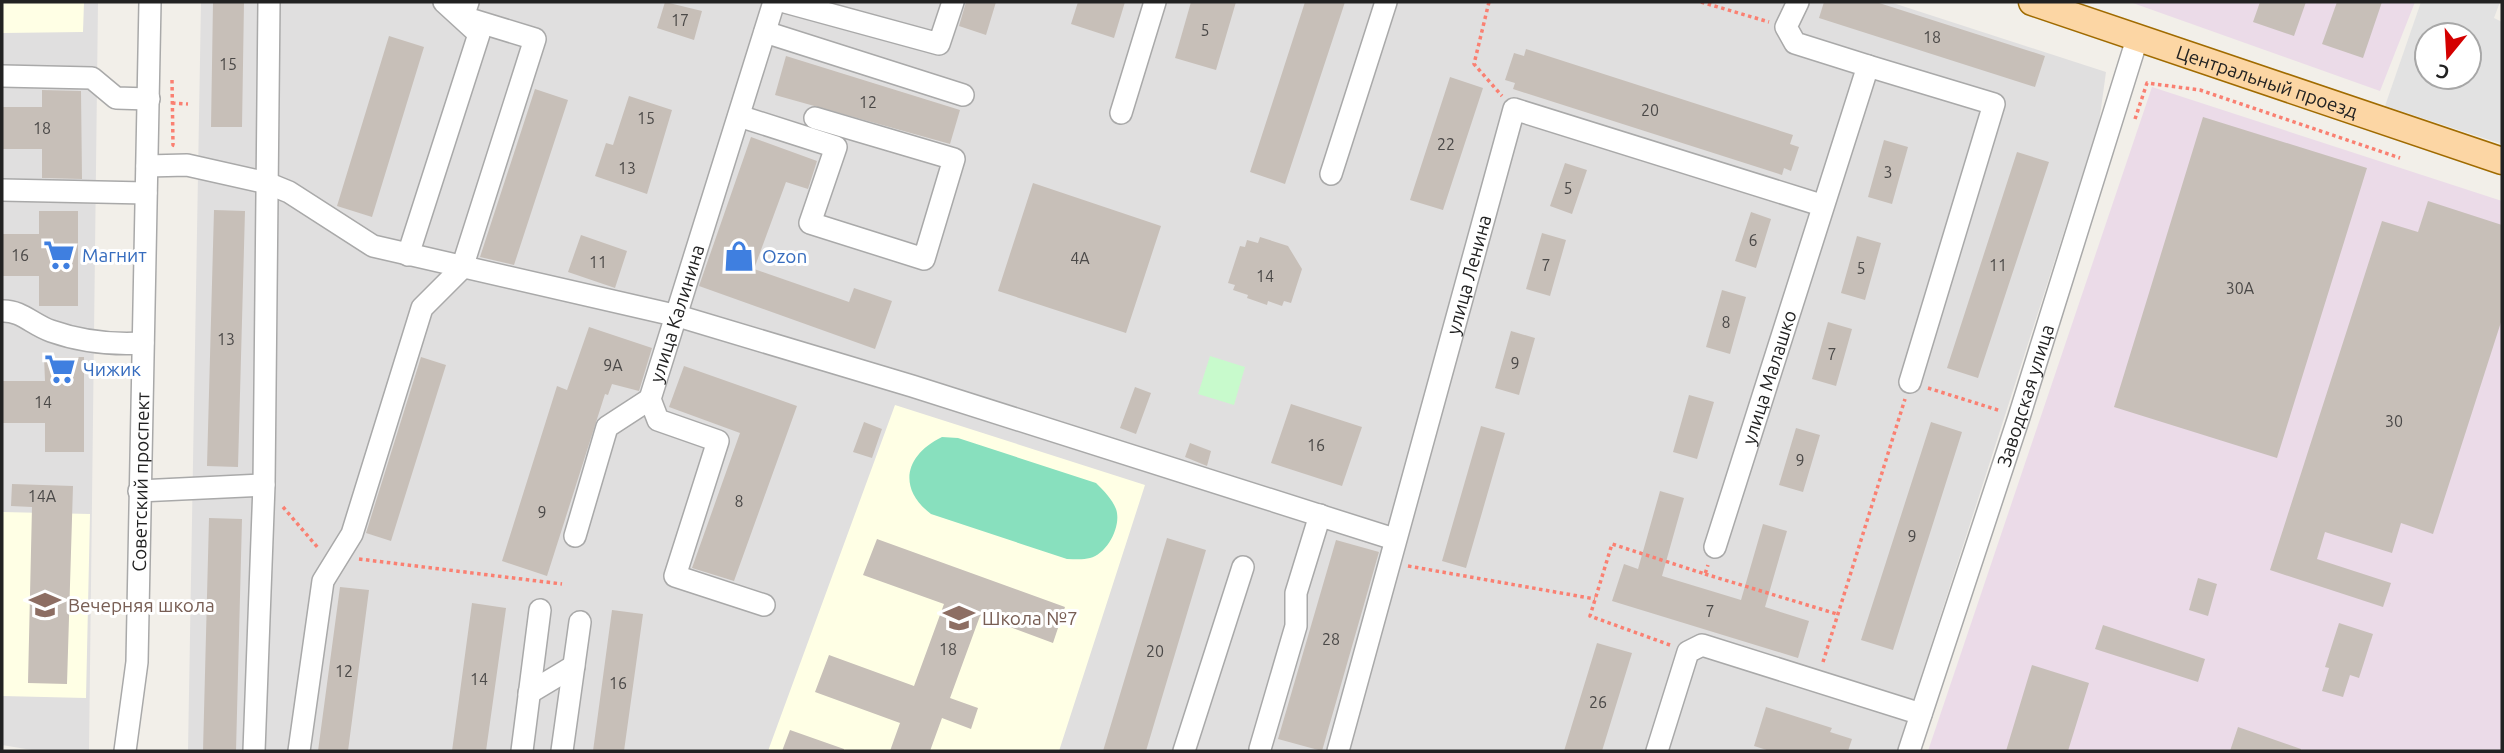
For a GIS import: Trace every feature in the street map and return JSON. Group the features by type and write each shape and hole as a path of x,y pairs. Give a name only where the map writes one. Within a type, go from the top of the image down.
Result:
{"main road":[{"name":"Центральный проезд","path":"2032,2 2502,161"}],"street":[{"name":"Советский проспект","path":"125,751 136,684 150,2"},
{"path":"254,751 264,485 269,2"},
{"path":"299,751 323,582 352,534 422,308 461,268 535,39 444,2"},
{"name":"улица Калинина","path":"764,605 676,576 718,441 658,420 650,399 774,2"},
{"path":"785,2 939,44 953,2"},
{"path":"1121,113 1155,2"},
{"path":"1331,174 1386,2"},
{"path":"1798,2 1786,27 1795,43 1994,104 1910,382"},
{"path":"408,255 479,34 465,9"},
{"path":"765,32 963,94"},
{"name":"Заводская улица","path":"1909,751 2019,417 2138,36"},
{"name":"улица Малашко","path":"1715,547 1821,205 1868,66"},
{"path":"2,76 92,78 116,98 149,99"},
{"path":"1514,109 1821,205"},
{"name":"улица Ленина","path":"1338,751 1387,562 1514,109"},
{"path":"739,116 836,147 810,223 923,259 954,159 815,118"},
{"path":"147,166 187,165 267,183 289,192 373,246 678,316 912,386 1394,540"},
{"path":"2,190 146,192"},
{"path":"2,310 13,310 49,331 104,345 143,344"},
{"path":"575,536 607,427 650,399"},
{"path":"139,491 264,485"},
{"path":"1259,749 1296,626 1296,593 1320,516"},
{"path":"1184,751 1243,567"},
{"path":"522,751 540,610"},
{"path":"562,751 580,622"},
{"path":"1657,751 1688,652 1702,645 1921,714"},
{"path":"529,693 574,666"}],"path":[{"path":"1489,2 1474,64 1514,109"},
{"path":"1701,2 1786,27"},
{"path":"172,80 173,145 180,147"},
{"path":"2134,122 2147,83 2200,90 2400,158"},
{"path":"172,103 188,104"},
{"path":"1817,681 1910,382 2019,417"},
{"path":"264,485 323,554 562,584"},
{"path":"1688,652 1590,617 1612,544 1837,614"},
{"path":"1705,574 1715,547"},
{"path":"1387,562 1595,598"}],"shaded area":[{"path":"2,2 98,2 89,751 38,751 2,745"},
{"path":"2,2 84,2 83,32 2,33"},
{"path":"201,2 1890,2 2106,72 2099,123 1897,751 188,751"},
{"path":"2130,2 2415,2 2380,91"},
{"path":"2421,2 2500,2 2494,18 2502,22 2502,144 2385,106 2413,25 2413,91 2483,91 2483,21 2414,21"},
{"path":"2152,87 2502,201 2502,751 1928,751"},
{"name":"Школа №7","path":"895,405 1145,485 1059,751 768,751"},
{"name":"Вечерняя школа","path":"2,512 90,514 86,698 2,696"}],"green space":[{"path":"1210,356 1245,367 1234,405 1198,394"},
{"path":"942,437 958,438 1096,483 1116,509 1117,523 1112,538 1102,551 1090,558 1067,559 931,514 913,494 910,472 920,453"}],"building":[{"path":"213,2 244,2 242,127 211,127"},
{"path":"665,2 702,11 694,40 657,28"},
{"path":"966,2 996,2 986,35 959,26"},
{"path":"1078,2 1125,2 1114,38 1071,24"},
{"path":"1191,2 1236,2 1216,70 1175,58"},
{"path":"1305,2 1345,2 1285,184 1250,172"},
{"path":"1824,2 1876,2 2045,56 2035,87 1819,18"},
{"path":"2260,2 2306,2 2294,36 2253,22"},
{"path":"2337,2 2382,2 2363,58 2322,44"},
{"path":"389,36 424,47 372,217 337,206"},
{"path":"1526,49 1793,135 1790,144 1799,147 1791,171 1784,168 1782,175 1513,89 1515,83 1505,80 1514,53 1524,56"},
{"path":"786,56 960,110 950,144 775,95"},
{"path":"1450,77 1483,88 1443,210 1410,200"},
{"path":"535,89 568,100 514,265 480,257"},
{"path":"42,90 81,91 82,179 42,178 42,149 2,149 2,107 42,107"},
{"path":"629,96 672,110 647,194 595,176 606,143 613,145"},
{"path":"2203,117 2367,168 2277,458 2114,407"},
{"path":"751,137 817,161 808,189 786,182 754,269 849,302 854,288 892,301 875,349 699,286"},
{"path":"1884,140 1908,147 1892,204 1868,197"},
{"path":"2017,152 2049,162 1978,378 1947,368"},
{"path":"1565,163 1587,170 1572,214 1550,206"},
{"path":"1033,183 1161,226 1126,333 998,291"},
{"path":"2428,201 2502,225 2502,319 2433,534 2401,523 2392,553 2325,532 2317,559 2391,583 2383,607 2270,570 2382,221 2418,232"},
{"path":"214,210 245,211 238,467 207,466"},
{"name":"Магнит","path":"39,211 78,211 78,306 39,306 39,276 2,276 2,234 39,234"},
{"path":"1751,212 1771,219 1756,268 1735,261"},
{"path":"1542,233 1566,240 1550,296 1526,289"},
{"path":"581,235 627,251 615,288 568,272"},
{"path":"1857,236 1881,243 1865,300 1841,293"},
{"path":"1260,237 1288,246 1302,269 1291,303 1284,301 1282,306 1268,301 1267,305 1247,298 1248,295 1233,290 1235,285 1228,283 1240,246 1245,247 1247,240 1258,243"},
{"path":"1722,290 1746,297 1730,354 1706,347"},
{"path":"1828,322 1852,329 1836,386 1812,379"},
{"path":"589,327 652,348 639,391 612,384 608,395 605,394 547,576 502,561 557,386 567,390"},
{"path":"1511,331 1535,338 1519,395 1495,388"},
{"path":"44,357 84,357 84,452 45,452 45,423 2,423 2,381 45,381"},
{"path":"421,357 446,365 391,541 366,533"},
{"path":"684,366 797,406 734,581 692,568 740,433 669,407"},
{"path":"1135,387 1151,393 1136,434 1120,428"},
{"path":"1689,395 1714,402 1697,459 1673,452"},
{"path":"1291,404 1362,427 1342,486 1271,463"},
{"path":"864,422 882,429 872,458 853,452"},
{"path":"1931,422 1962,432 1893,650 1861,640"},
{"path":"1481,426 1505,433 1466,568 1442,561"},
{"path":"1796,428 1820,435 1803,492 1779,485"},
{"path":"1190,443 1211,451 1207,466 1185,457"},
{"path":"12,484 73,486 67,684 28,683 32,507 11,506"},
{"path":"1660,491 1684,498 1662,576 1741,600 1763,524 1787,531 1765,607 1809,621 1798,658 1612,601 1624,564 1638,569"},
{"path":"209,518 242,519 236,751 203,751"},
{"path":"1167,538 1206,550 1146,751 1103,751"},
{"path":"877,539 1065,607 1053,643 980,616 950,698 978,708 971,729 942,718 930,751 890,751 900,723 815,692 829,655 914,686 944,604 863,575"},
{"path":"1336,540 1379,552 1322,751 1278,739"},
{"path":"2198,578 2217,584 2208,616 2189,610"},
{"path":"340,587 369,590 348,751 318,751"},
{"path":"472,603 506,608 486,751 452,751"},
{"path":"612,610 643,614 624,751 593,751"},
{"path":"2339,623 2373,634 2359,678 2350,675 2343,697 2322,691 2329,668 2325,667"},
{"path":"2103,625 2205,659 2198,682 2095,649"},
{"path":"1597,643 1632,653 1602,751 1564,751"},
{"path":"2032,665 2089,683 2068,751 2006,751"},
{"path":"1766,707 1832,728 1830,732 1852,739 1848,751 1770,751 1754,746"},
{"path":"2238,727 2301,749 2301,751 2230,751"},
{"path":"790,730 844,749 844,751 782,751"}],"place":[{"name":"Магнит","path":"59,255"},
{"name":"Ozon","path":"739,256"},
{"name":"Чижик","path":"60,369"},
{"name":"Вечерняя школа","path":"45,605"},
{"name":"Школа №7","path":"959,618"}]}
